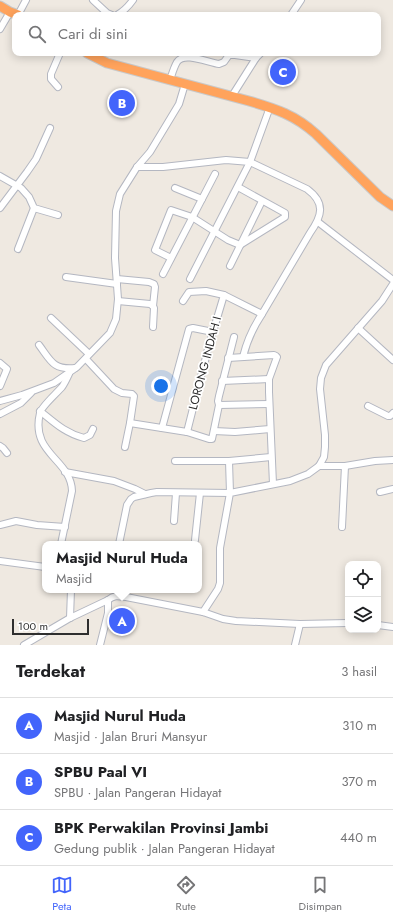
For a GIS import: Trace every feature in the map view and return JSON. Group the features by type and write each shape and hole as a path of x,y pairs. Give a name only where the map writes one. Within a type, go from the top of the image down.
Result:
{"highway":[{"path":"0,6 12,12"},
{"path":"93,56 107,63 232,96 270,107 288,115 305,124 380,196 393,206"}],"street":[{"path":"17,12 26,0"},
{"path":"93,0 106,12"},
{"path":"121,12 129,6 133,0"},
{"path":"293,12 301,0"},
{"path":"0,29 12,17"},
{"path":"58,87 51,79 51,74 59,56"},
{"path":"170,80 178,56 186,58 194,57 213,64 224,62 228,56"},
{"path":"232,96 258,56"},
{"path":"0,401 22,395 54,383 77,367 110,333 116,319 118,301 115,258 116,211 120,194 137,167 150,152 179,104 185,84"},
{"path":"190,279 250,162 270,107"},
{"path":"0,208 36,159 50,128"},
{"path":"137,167 163,167 226,160 250,162 306,189 314,194 318,200 320,211 318,222 253,327 243,357"},
{"path":"163,274 214,174"},
{"path":"0,176 21,188 29,197 34,208 18,249"},
{"path":"238,187 285,213 285,217 240,245"},
{"path":"174,188 202,199"},
{"path":"230,266 262,201"},
{"path":"34,208 58,215"},
{"path":"172,258 155,250 171,210 192,217 228,240 240,245"},
{"path":"318,222 393,280"},
{"path":"66,278 117,282 149,282 154,284 153,327"},
{"path":"120,541 127,505 134,497 157,492 230,493 290,480 308,474 319,466 324,457 325,447 320,389 321,378 326,366 382,301 393,284"},
{"path":"183,301 190,292 206,291 224,295 262,314"},
{"name":"LORONG INDAH I","path":"187,432 224,295"},
{"path":"118,301 150,304 153,306"},
{"path":"51,318 114,389 122,393 132,394 134,396 130,423 124,446"},
{"path":"162,428 189,329 193,328 213,332"},
{"path":"358,328 393,360"},
{"path":"130,423 187,432 212,439 222,381 234,337"},
{"path":"39,345 54,364 60,367 77,367"},
{"path":"228,358 274,355 277,357 269,379 273,484"},
{"path":"0,363 7,369 0,386"},
{"path":"62,541 72,491 72,483 41,441 38,430 40,411 63,386 70,372"},
{"path":"222,381 269,379"},
{"path":"0,414 21,403 34,390"},
{"path":"219,405 269,404"},
{"path":"368,406 389,416 393,413"},
{"path":"40,411 67,432 76,436 84,438 90,435 93,429"},
{"path":"214,431 235,432 270,429"},
{"path":"0,446 6,452"},
{"path":"175,461 229,461 271,457"},
{"path":"319,466 345,466 375,461 393,460"},
{"path":"203,612 218,589 220,583 220,548 230,493 229,461"},
{"path":"342,527 345,466"},
{"path":"65,472 114,481 145,494"},
{"path":"380,492 393,489"},
{"path":"174,521 176,493"},
{"path":"195,540 200,493"},
{"path":"0,525 16,521 36,525 65,527"},
{"path":"0,560 42,567"},
{"path":"70,618 71,593"},
{"path":"24,645 70,618 112,597 119,596 203,612 223,619 236,621 300,624 345,623"},
{"path":"100,645 108,613 108,600"},
{"path":"295,645 300,624"},
{"path":"381,625 393,626"}],"place":[{"name":"BPK Perwakilan Provinsi Jambi","path":"283,72"},
{"name":"SPBU Paal VI","path":"122,103"},
{"name":"Masjid Nurul Huda","path":"122,621"}]}
